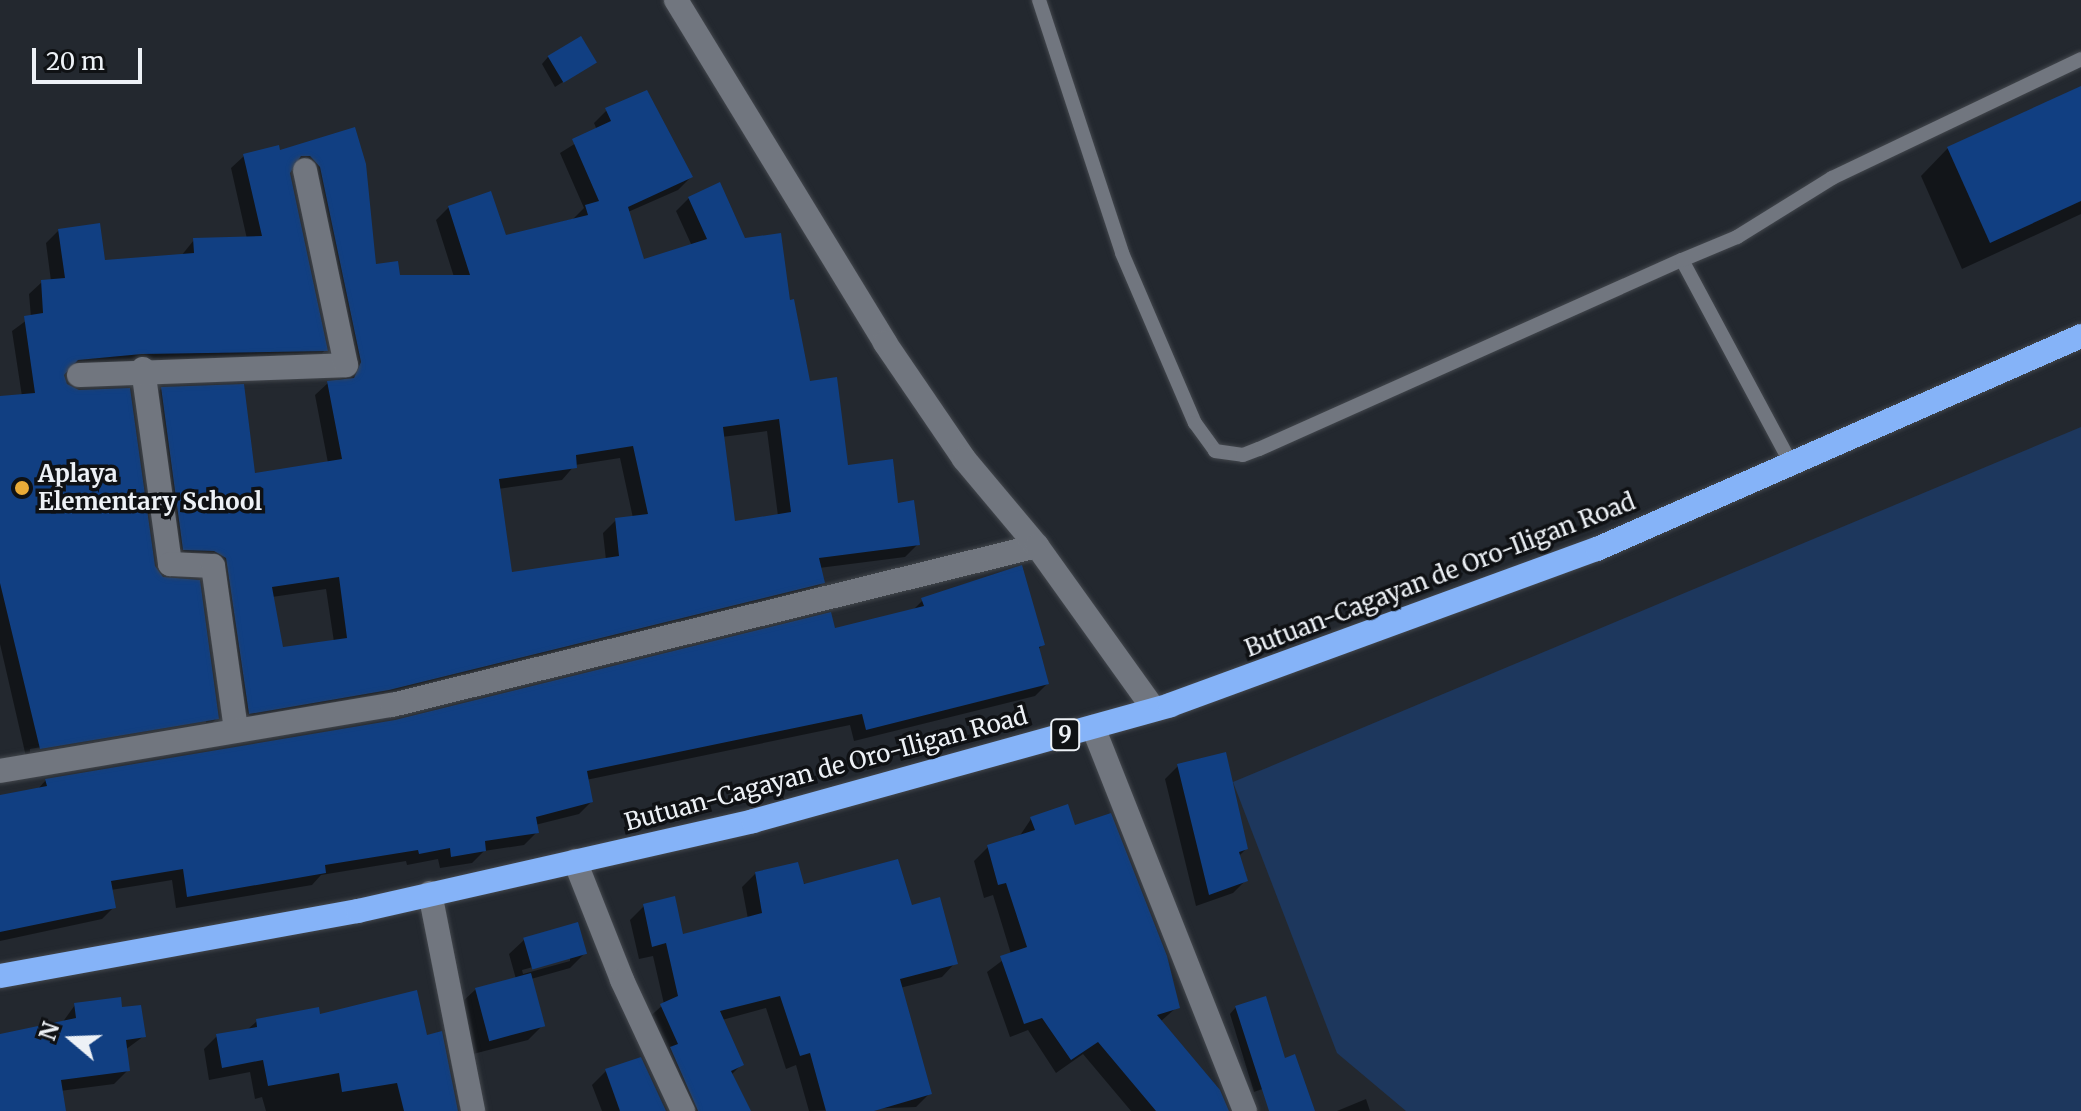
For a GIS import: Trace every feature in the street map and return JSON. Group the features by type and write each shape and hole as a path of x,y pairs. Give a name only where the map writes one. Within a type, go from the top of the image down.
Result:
{"highway":[{"name":"Butuan-Cagayan de Oro-Iligan Road","path":"0,976 430,893 753,821 1093,727 1597,549 2081,336"}],"street":[{"path":"676,0 885,343 964,459 1037,546 1153,708"},
{"path":"79,375 143,369 346,365 305,170"},
{"path":"143,369 170,564 213,566 236,730"},
{"path":"0,771 392,705 1037,546"},
{"path":"1093,727 1245,1111"},
{"path":"575,861 622,980 683,1111"},
{"path":"430,893 473,1111"}],"lane":[{"path":"1039,0 1122,253 1195,423 1215,451 1243,455 1737,237 1832,178 2081,59"},
{"path":"1682,260 1792,465"}],"shaded area":[{"path":"2081,427 2081,1111 1406,1111 1337,1053 1233,782"}],"building":[{"path":"581,36 597,63 564,83 548,56"},
{"path":"2081,86 2081,201 1990,243 1947,147"},
{"path":"647,90 693,177 628,207 644,259 707,239 688,197 720,182 745,238 781,233 790,300 794,299 810,381 837,377 848,465 893,459 898,503 914,500 920,545 819,558 825,583 389,690 249,714 226,558 214,551 183,550 161,387 244,384 255,473 342,459 327,381 354,378 361,362 320,167 310,156 301,156 290,173 328,351 142,354 78,360 64,375 67,384 79,390 130,388 155,566 163,577 200,580 219,719 40,749 0,583 0,396 35,393 24,316 43,313 41,280 65,278 58,229 100,223 105,260 194,253 193,238 262,236 243,154 279,145 280,150 355,127 366,164 376,264 398,261 400,275 470,275 448,206 491,191 506,235 588,215 585,205 599,201 572,139 611,121 605,108","holes":["779,419 791,512 735,521 723,427","633,446 648,514 615,518 619,556 512,572 499,479 577,468 576,455","339,577 347,638 283,647 272,587"]},
{"path":"1022,565 1045,645 1039,647 1049,684 866,730 862,714 587,771 593,802 536,817 539,833 485,841 486,851 451,857 450,848 419,854 418,850 325,865 326,873 187,897 183,869 111,881 116,908 0,932 0,795 47,786 45,779 395,720 831,612 835,628 924,606 921,598"},
{"path":"1226,752 1248,849 1239,852 1248,881 1209,895 1177,764"},
{"path":"1068,804 1075,825 1111,813 1167,956 1180,1008 1157,1015 1220,1090 1229,1111 1156,1111 1098,1042 1071,1060 1042,1018 1024,1024 1000,956 1027,947 1006,883 998,885 987,845 1035,830 1030,817"},
{"path":"898,859 912,905 940,897 958,964 900,979 932,1094 874,1111 826,1111 810,1053 800,1056 780,996 720,1011 744,1065 731,1071 751,1111 698,1111 670,1047 678,1044 660,1004 678,996 666,943 652,947 643,904 675,896 683,934 762,913 755,872 798,862 804,884"},
{"path":"578,922 587,954 532,969 523,938"},
{"path":"531,973 545,1026 489,1041 475,988"},
{"path":"417,990 427,1035 442,1031 458,1111 404,1111 397,1083 342,1092 339,1073 268,1086 263,1060 222,1068 216,1034 257,1027 256,1019 319,1007 320,1014"},
{"path":"1266,996 1285,1058 1295,1054 1315,1111 1269,1111 1235,1006"},
{"path":"121,997 122,1007 141,1005 146,1037 126,1040 130,1071 61,1080 66,1111 0,1111 0,1034 76,1018 74,1003"},
{"path":"641,1057 666,1111 620,1111 605,1069"}],"place":[{"name":"Aplaya Elementary School","path":"22,488"}]}
